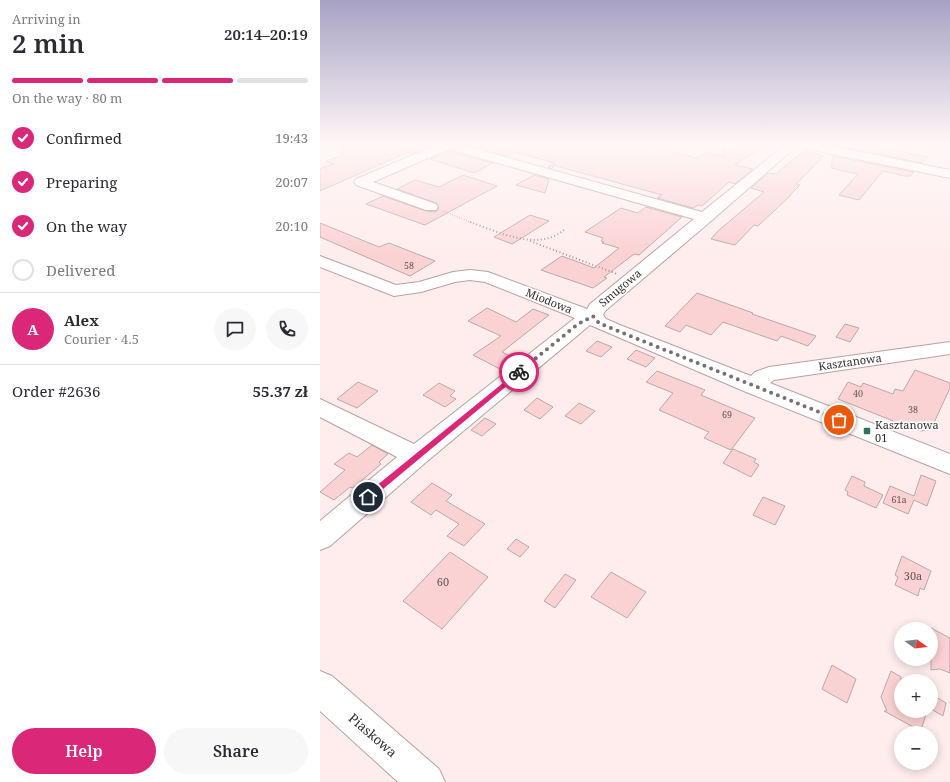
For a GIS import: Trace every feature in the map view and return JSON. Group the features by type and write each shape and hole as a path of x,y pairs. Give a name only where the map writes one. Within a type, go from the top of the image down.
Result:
{"street":[{"path":"362,181 361,182 431,207"},
{"path":"578,181 706,218"},
{"name":"Smugowa","path":"320,538 416,456 578,324 593,316 597,308 749,181"},
{"name":"Miodowa","path":"320,261 394,291 420,287 453,277 480,275 574,312 593,316 599,323 613,329 754,387 950,464"},
{"name":"Kasztanowa","path":"754,387 763,377 769,374 950,348"},
{"path":"320,407 416,456"},
{"name":"Piaskowa","path":"320,688 426,782"}],"path":[{"path":"431,207 525,239 631,279"},
{"path":"525,239 546,240 555,237 564,230"}],"building":[{"path":"320,181 341,181 320,191"},
{"path":"412,181 420,181 439,187 450,181 483,181 497,186 425,225 366,204 383,196 426,211 436,212 439,208 436,203 397,189"},
{"path":"522,181 548,181 545,193 516,185"},
{"path":"613,181 738,181 735,184 729,182 702,206 698,205 693,208 657,198 662,195"},
{"path":"758,181 799,181 796,184 800,185 758,226 754,225 735,245 711,239 718,231 764,192 751,188"},
{"path":"851,181 874,181 859,200 839,195"},
{"path":"646,207 682,217 639,255 634,254 604,277 607,278 593,288 541,270 562,256 594,268 619,248 602,243 604,242 601,241 603,238 585,232 621,208 638,213"},
{"path":"530,215 549,221 512,244 494,237"},
{"path":"320,223 379,247 389,243 435,261 410,276 320,237"},
{"path":"697,293 816,336 808,346 781,336 777,341 723,322 711,335 686,325 680,332 665,326"},
{"path":"487,308 516,322 533,309 549,315 502,352 514,358 500,369 473,355 501,336 468,321"},
{"path":"845,324 859,328 850,342 836,337"},
{"path":"597,341 612,347 601,357 586,351"},
{"path":"636,350 655,358 646,367 627,359"},
{"path":"915,370 950,383 950,388 931,429 921,431 838,399 848,382 861,387 863,383 893,394 895,389 903,391"},
{"path":"657,371 705,390 701,395 755,418 731,450 704,438 709,432 659,410 673,393 646,382"},
{"path":"358,382 378,391 357,408 337,399"},
{"path":"439,383 455,391 450,396 456,399 445,407 423,395"},
{"path":"537,398 553,407 540,419 524,410"},
{"path":"579,403 595,411 581,424 565,416"},
{"path":"485,418 496,424 482,436 471,430"},
{"path":"372,445 388,454 379,462 381,464 353,488 350,487 334,500 320,492 345,470 334,464 349,453 357,457"},
{"path":"733,449 756,459 754,462 759,465 751,477 723,463"},
{"path":"921,475 936,481 927,506 914,500 908,514 883,503 890,486 914,496"},
{"path":"852,476 865,482 864,486 883,495 876,508 847,495 848,492 845,490"},
{"path":"432,483 452,495 446,501 485,524 464,546 447,536 459,524 436,510 431,515 411,502"},
{"path":"763,497 785,506 775,525 753,515"},
{"path":"516,539 529,547 520,557 507,549"},
{"path":"450,552 488,577 442,629 403,601"},
{"path":"902,556 931,571 924,590 920,588 918,596 895,585 898,577 895,575"},
{"path":"611,572 646,592 627,618 591,597"},
{"path":"565,574 576,580 555,608 544,601"},
{"path":"938,632 950,638 950,673 940,669 931,670 931,666 938,666"},
{"path":"832,665 856,679 847,703 822,689"},
{"path":"891,671 896,674 894,674 894,716 884,711 887,711 881,697"},
{"path":"938,698 946,703 943,716 938,713"},
{"path":"897,718 925,718 922,726 911,726"}],"way so far":[{"path":"519,372 578,324 593,316 599,323 613,329 839,420"}],"place":[{"name":"Kasztanowa 01","path":"867,431"}],"route":[{"path":"368,497 519,372"}]}
